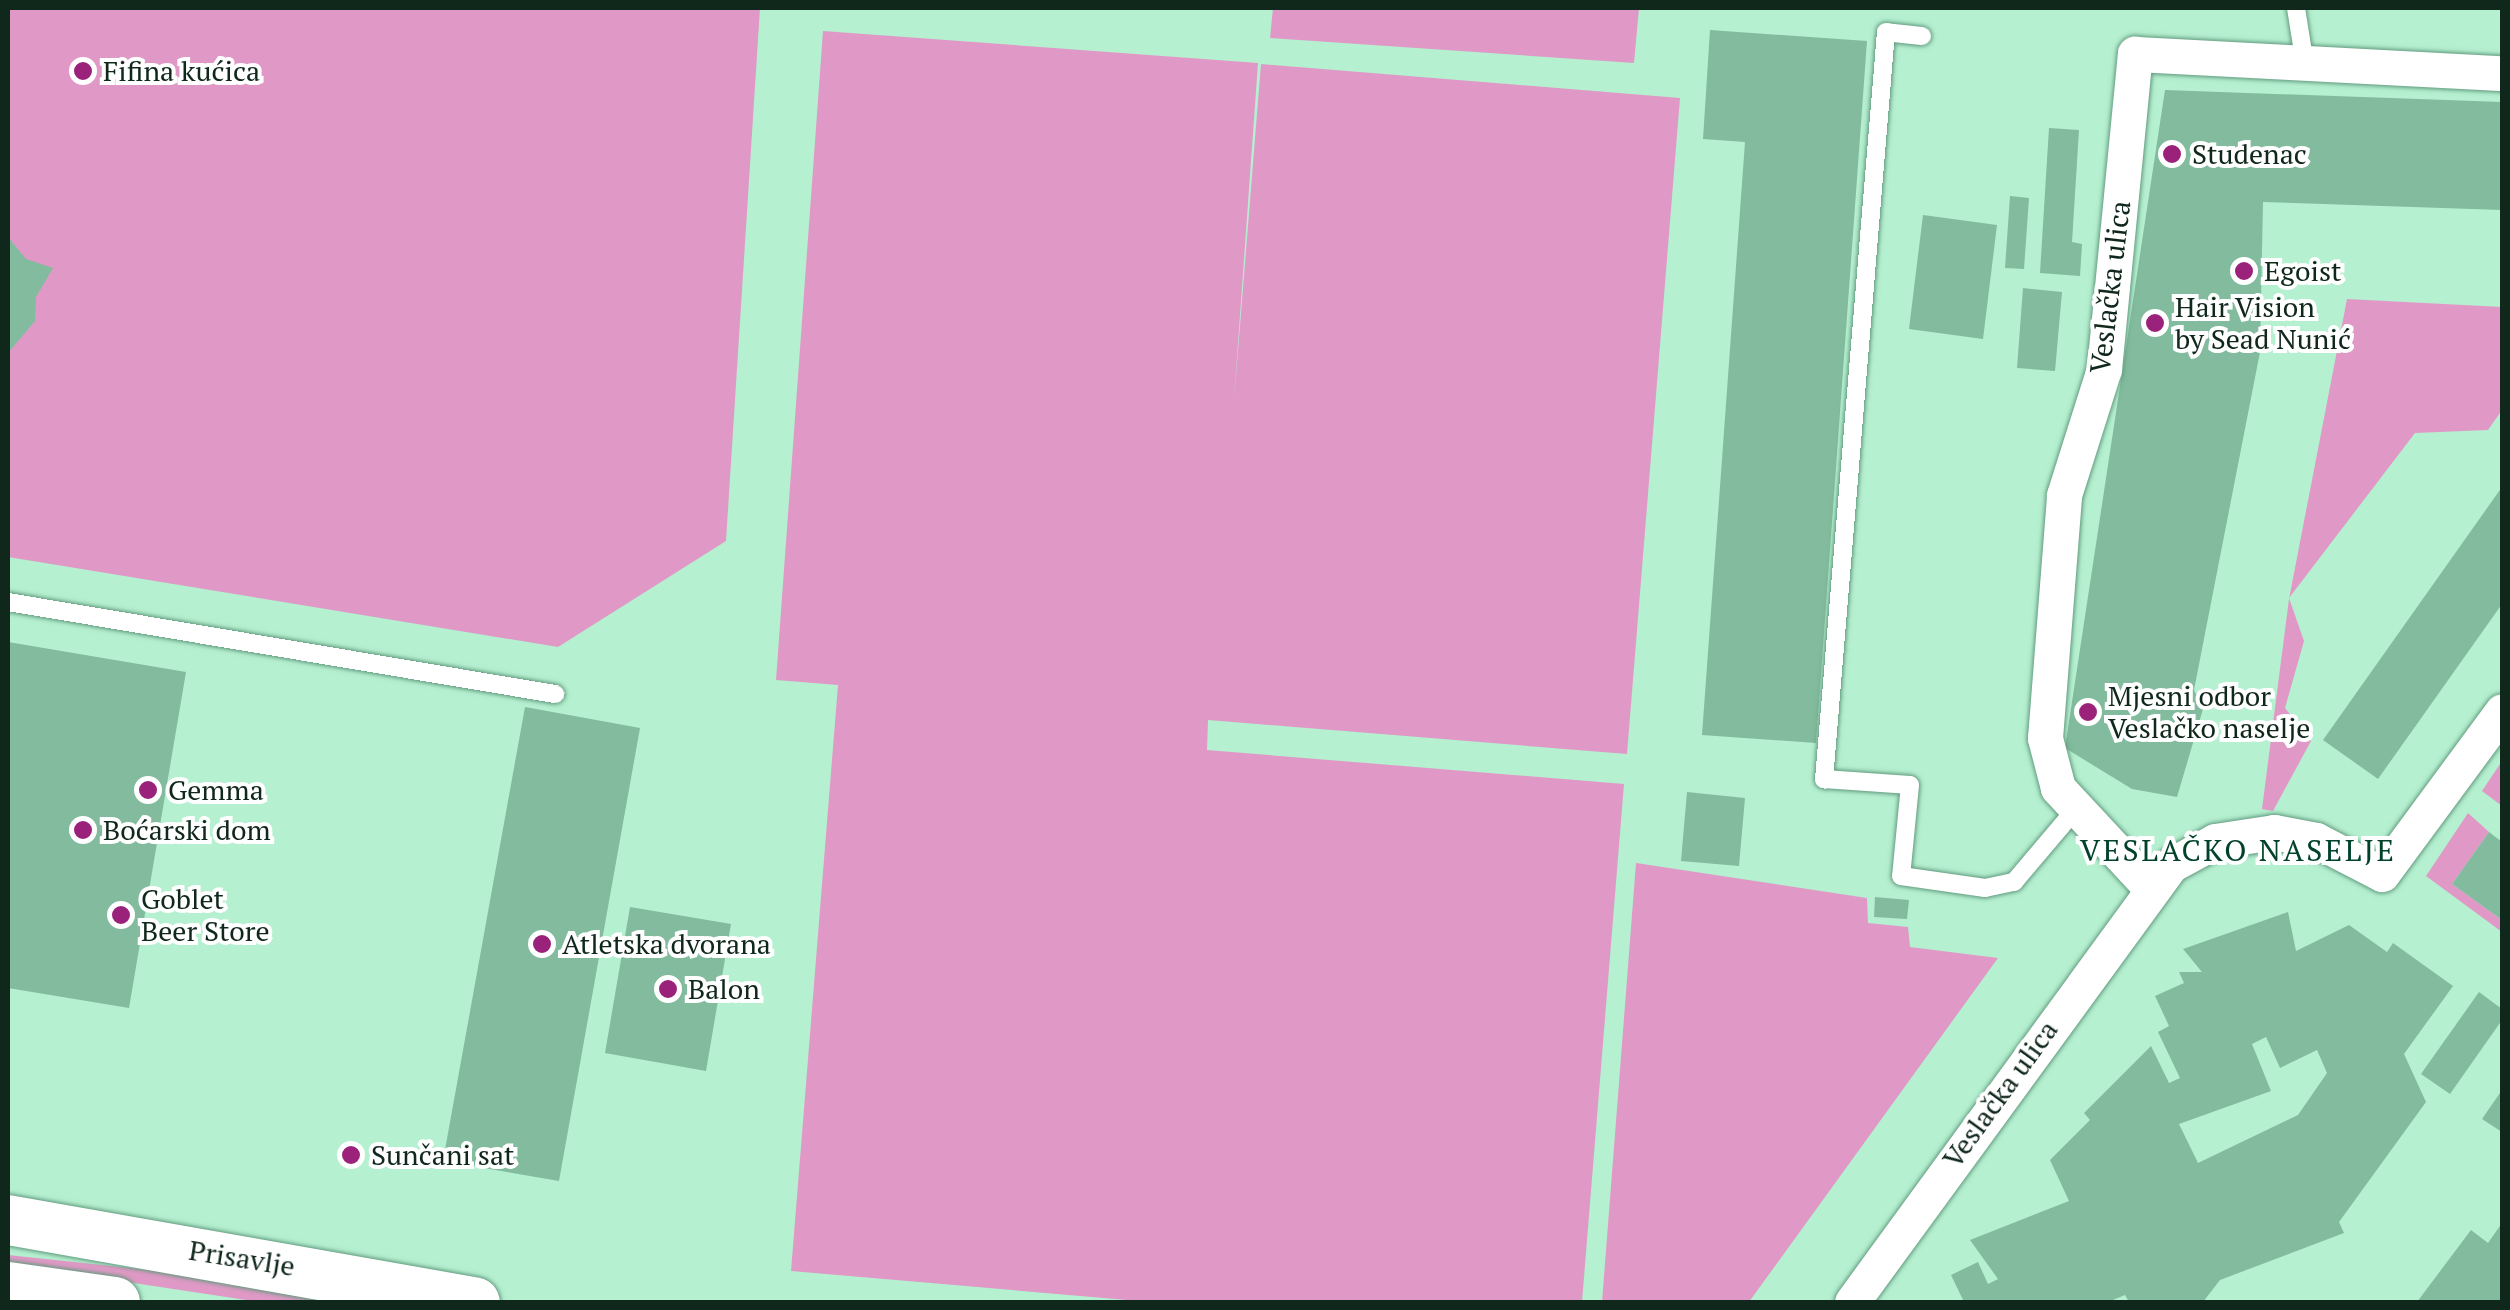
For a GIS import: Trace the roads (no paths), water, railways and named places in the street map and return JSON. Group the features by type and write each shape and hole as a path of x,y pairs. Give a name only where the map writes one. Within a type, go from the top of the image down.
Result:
{"street":[{"name":"Veslačka ulica","path":"2149,886 2074,811 2046,752 2061,529 2070,457 2104,369 2135,54 2305,66 2502,73"},
{"name":"Veslačka ulica","path":"1852,1302 2149,886 2196,848 2274,832 2316,840 2382,874 2502,710"},
{"name":"Prisavlje","path":"8,1220 475,1302"},
{"path":"8,1286 115,1302"}],"lane":[{"path":"2296,8 2305,66"},
{"path":"1922,36 1886,32 1824,779 1910,785 1901,876 1985,888 2014,882 2074,811"},
{"path":"8,602 555,694"}],"place":[{"name":"Fifina kućica","path":"83,71"},
{"name":"Studenac","path":"2172,154"},
{"name":"Egoist","path":"2244,271"},
{"name":"Hair Vision by Sead Nunić","path":"2155,323"},
{"name":"Mjesni odbor Veslačko naselje","path":"2088,712"},
{"name":"Gemma","path":"148,790"},
{"name":"Boćarski dom","path":"83,830"},
{"name":"Goblet Beer Store","path":"121,915"},
{"name":"Atletska dvorana","path":"542,944"},
{"name":"Balon","path":"668,989"},
{"name":"Sunčani sat","path":"351,1155"}],"district":[{"name":"VESLAČKO NASELJE","path":"2238,850"}]}
